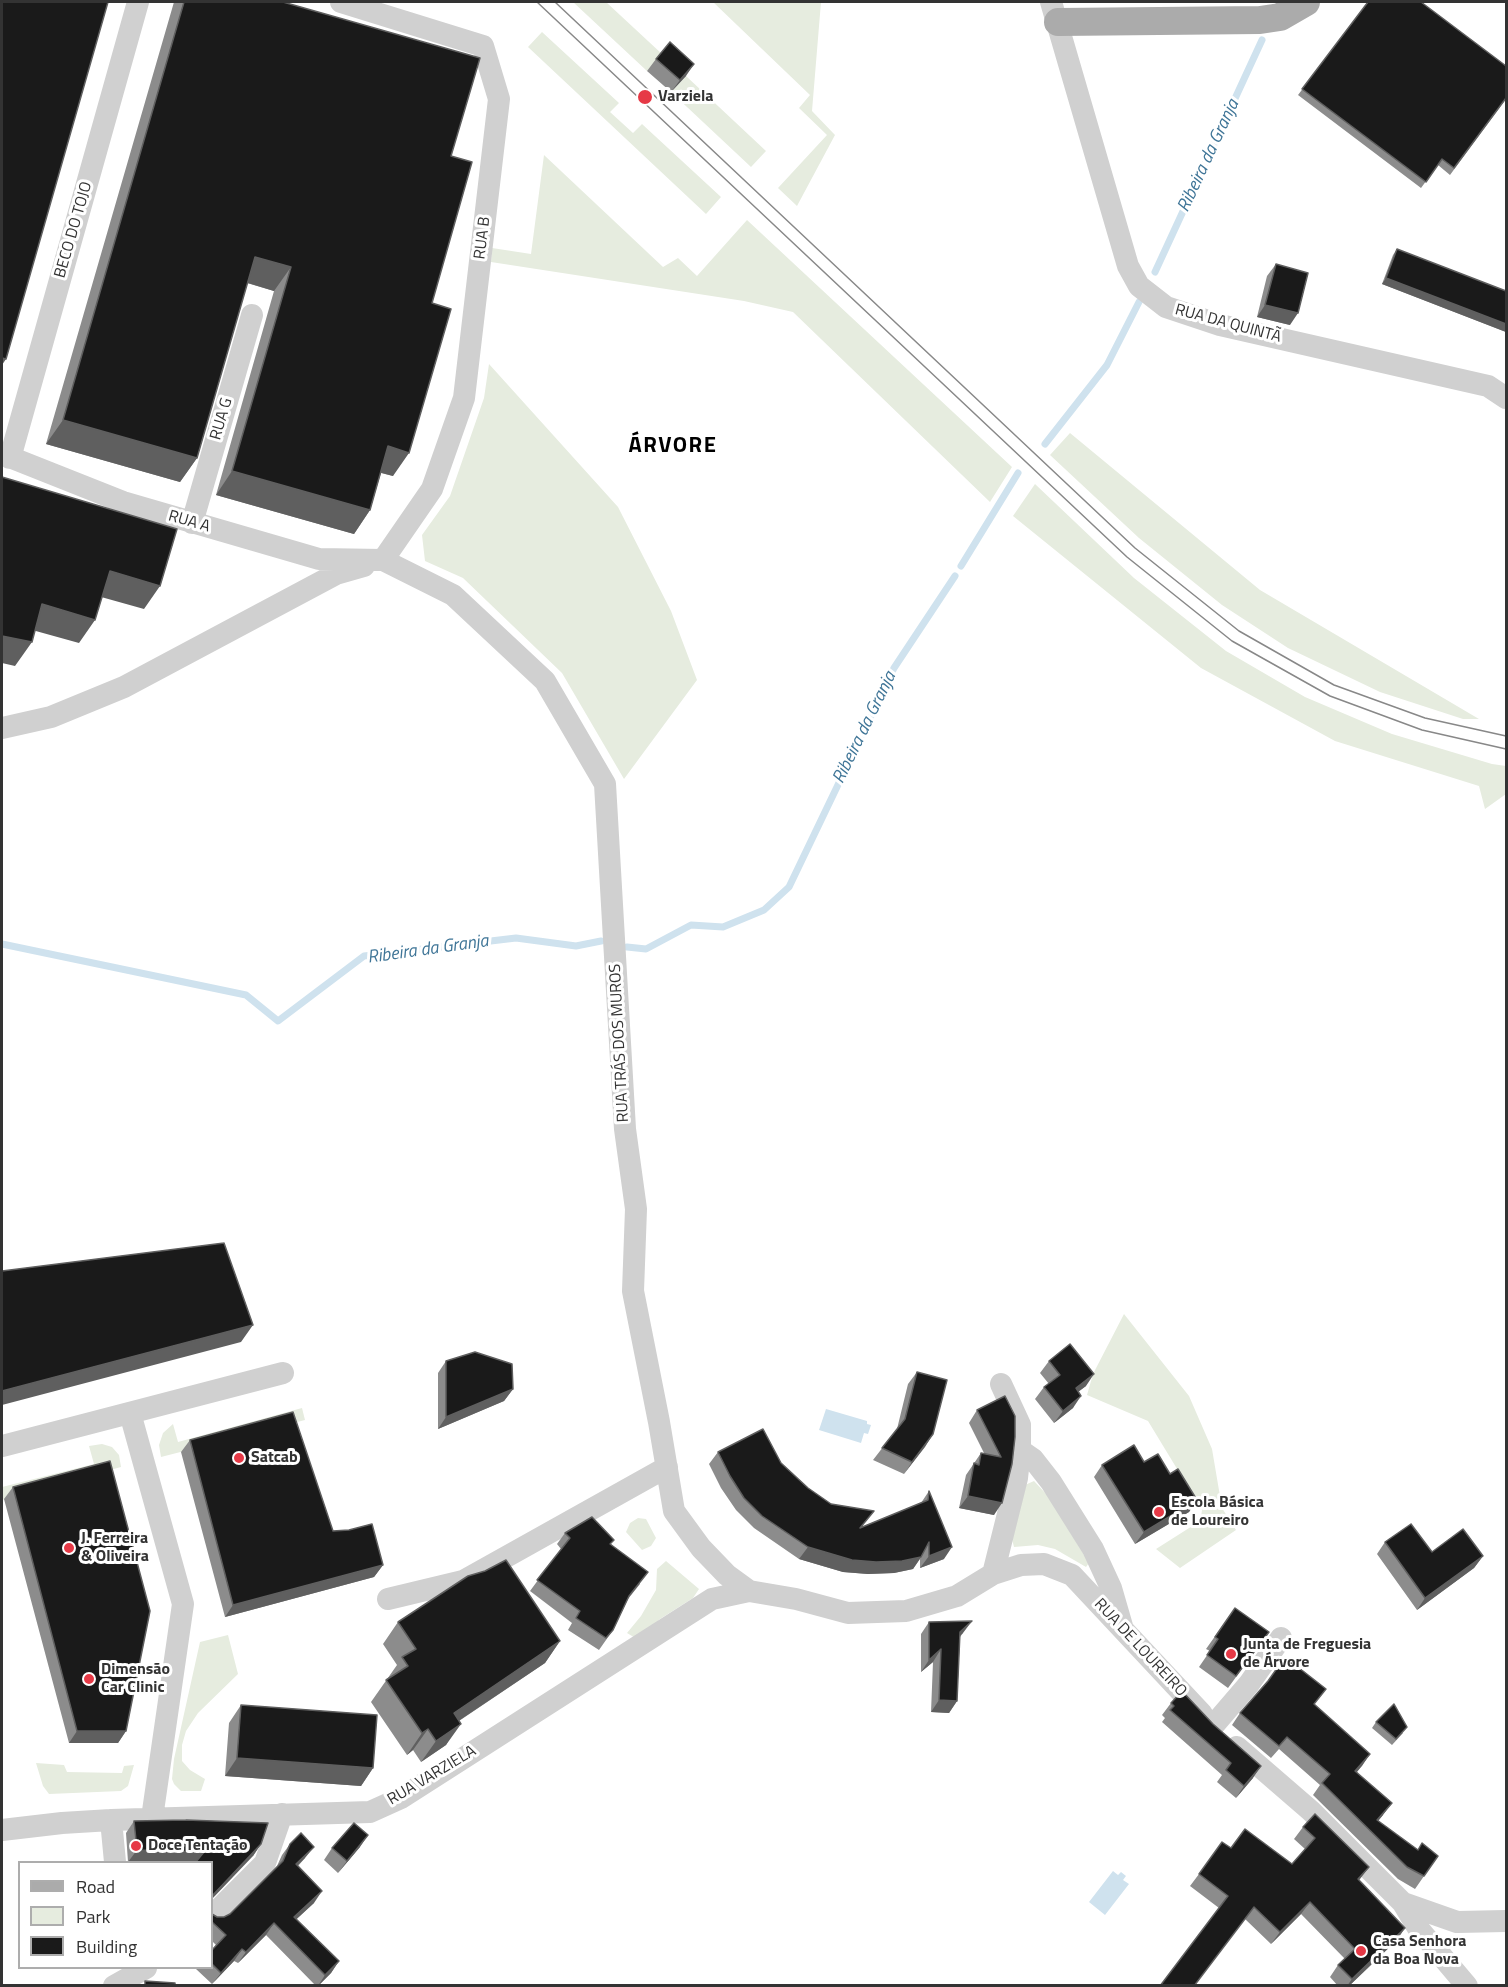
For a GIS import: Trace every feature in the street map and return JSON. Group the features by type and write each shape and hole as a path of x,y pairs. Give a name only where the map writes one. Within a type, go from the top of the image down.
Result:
{"main road":[{"path":"1054,12 1260,20 1280,17 1304,3"}],"street":[{"name":"BECO DO TOJO","path":"6,456 138,2"},
{"name":"RUA B","path":"341,2 483,46 500,99 464,398 432,489 383,560"},
{"name":"RUA DA QUINTÃ","path":"1054,12 1128,266 1139,286 1166,307 1220,325 1488,386 1506,398"},
{"name":"RUA G","path":"192,523 252,315"},
{"name":"RUA A","path":"6,456 123,502 319,559 383,560"},
{"path":"2,728 51,717 124,687 336,574 383,560"},
{"name":"RUA TRÁS DOS MUROS","path":"383,560 453,595 545,681 605,784 625,1129 636,1209 633,1291 674,1511 701,1548 720,1568 748,1591"},
{"path":"2,1446 282,1373"},
{"path":"993,1574 1017,1478 1020,1450 1020,1425 1001,1384"},
{"path":"130,1413 183,1605 152,1818"},
{"path":"1020,1450 1033,1459 1051,1482 1093,1549 1111,1588 1123,1630"},
{"path":"388,1599 464,1581 667,1467"},
{"name":"RUA DE LOUREIRO","path":"748,1591 796,1599 848,1613 906,1611 957,1596 993,1574 1021,1565 1044,1564 1072,1575 1213,1726 1311,1811 1403,1903 1457,1922 1506,1921"},
{"name":"RUA VARZIELA","path":"2,1830 111,1820 370,1812 401,1798 712,1599 748,1591"},
{"path":"1213,1726 1249,1683 1281,1638"},
{"path":"213,1915 265,1863 282,1814"},
{"path":"111,1820 115,1861"},
{"path":"1403,1903 1418,1928 1467,1986"},
{"path":"122,1977 144,1969"}],"green space":[{"path":"573,2 606,2 662,54 647,71"},
{"path":"713,2 821,2 812,111 835,135 797,206 778,188 827,135 799,108 810,95"},
{"path":"542,32 619,103 610,112 633,133 642,124 721,197 706,214 528,47"},
{"path":"686,76 766,151 751,167 671,92"},
{"path":"544,155 663,267 678,258 697,276 747,220 1012,467 990,502 793,312 744,301 491,262 492,248 531,254"},
{"path":"489,364 618,507 671,611 697,680 624,779 562,673 463,578 425,561 422,535 450,496 484,398"},
{"path":"1070,433 1260,590 1479,719 1463,719 1380,692 1288,648 1222,605 1139,538 1050,455"},
{"path":"1035,484 1134,578 1226,651 1305,697 1392,734 1492,764 1506,766 1506,794 1485,809 1479,786 1335,741 1201,668 1013,516"},
{"path":"1124,1314 1189,1396 1212,1449 1222,1508 1236,1530 1180,1568 1156,1549 1197,1523 1202,1510 1148,1421 1087,1395 1093,1374"},
{"path":"302,1408 305,1420 161,1457 159,1445 163,1433 173,1424 178,1442"},
{"path":"102,1444 112,1447 119,1455 121,1467 2,1500 2,1487 94,1464 89,1446"},
{"path":"1034,1481 1049,1497 1089,1563 1086,1567 1055,1549 1038,1545 1014,1547 1011,1535 1025,1485"},
{"path":"638,1518 646,1519 656,1538 651,1546 642,1550 626,1532 630,1523"},
{"path":"666,1561 699,1589 693,1598 660,1619 637,1639 627,1633 641,1616 656,1590 657,1569"},
{"path":"228,1635 238,1674 198,1713 186,1731 182,1745 182,1761 190,1770 205,1779 201,1791 181,1791 172,1779 174,1759 200,1642"},
{"path":"36,1763 64,1765 67,1772 122,1773 124,1766 134,1765 128,1786 121,1791 49,1794 43,1786"}],"water":[{"path":"826,1409 867,1421 867,1424 871,1425 868,1434 864,1433 861,1443 819,1430"},
{"path":"1113,1871 1118,1875 1121,1872 1126,1876 1123,1880 1129,1884 1105,1915 1089,1902"}],"building":[{"path":"2,2 108,2 6,359 2,358"},
{"path":"184,2 283,2 480,58 451,156 472,162 432,303 451,309 409,453 388,446 370,510 232,471 291,267 255,257 197,458 63,420"},
{"path":"1368,2 1421,2 1506,66 1506,98 1454,168 1442,159 1426,182 1302,89"},
{"path":"670,42 694,64 680,80 656,59"},
{"path":"1397,249 1506,291 1506,324 1386,278"},
{"path":"1276,264 1308,273 1298,313 1265,305"},
{"path":"2,477 177,529 160,586 110,571 95,620 42,604 32,642 2,636"},
{"path":"224,1243 253,1325 2,1391 2,1271"},
{"path":"1070,1344 1094,1374 1076,1388 1081,1396 1063,1411 1044,1387 1060,1375 1049,1361"},
{"path":"475,1352 512,1364 513,1389 446,1417 446,1361"},
{"path":"917,1372 947,1380 933,1434 912,1462 882,1448 905,1419"},
{"path":"1005,1396 1015,1416 1015,1437 1012,1464 1002,1503 968,1496 974,1463 979,1465 981,1453 1001,1457 977,1410"},
{"path":"293,1412 333,1531 349,1530 372,1524 383,1565 233,1605 190,1440"},
{"path":"763,1429 781,1463 808,1488 831,1504 874,1511 860,1528 928,1500 929,1491 952,1547 929,1556 929,1542 921,1557 902,1561 876,1562 852,1560 808,1547 762,1516 744,1498 718,1452"},
{"path":"1134,1445 1144,1462 1158,1454 1170,1474 1178,1469 1197,1500 1144,1532 1102,1465"},
{"path":"110,1461 150,1611 126,1731 77,1731 13,1487"},
{"path":"592,1517 614,1540 610,1544 648,1572 629,1596 613,1630 606,1638 576,1618 580,1611 537,1580 570,1538 565,1533"},
{"path":"1411,1524 1432,1552 1463,1529 1483,1556 1425,1598 1385,1542"},
{"path":"506,1560 560,1641 454,1713 461,1724 436,1741 428,1729 422,1733 386,1680 408,1666 402,1657 416,1649 398,1622 468,1576 485,1571"},
{"name":"Junta de Freguesia de Árvore","path":"1235,1608 1269,1632 1236,1676 1207,1655 1218,1639 1215,1637"},
{"path":"972,1621 960,1632 957,1701 939,1700 941,1649 929,1660 929,1622"},
{"path":"1285,1657 1326,1689 1314,1704 1370,1754 1355,1771 1392,1803 1377,1820 1418,1850 1422,1843 1438,1856 1424,1876 1407,1867 1322,1783 1330,1774 1287,1737 1279,1746 1240,1713"},
{"path":"1182,1691 1213,1724 1261,1766 1244,1786 1226,1770 1231,1763 1170,1710 1174,1706 1171,1703"},
{"path":"1394,1704 1407,1727 1396,1739 1376,1722"},
{"path":"241,1705 377,1715 373,1768 237,1758"},
{"path":"1315,1814 1369,1867 1358,1879 1405,1928 1352,1979 1338,1965 1355,1949 1310,1902 1280,1932 1254,1907 1194,1986 1160,1986 1228,1896 1199,1874 1222,1842 1231,1848 1245,1829 1292,1864 1315,1838 1303,1827"},
{"path":"134,1821 268,1823 261,1844 213,1895 213,1861 197,1861 204,1852 137,1850"},
{"path":"354,1823 368,1835 347,1861 332,1848"},
{"path":"301,1833 314,1847 296,1864 322,1891 294,1917 339,1961 325,1975 274,1923 246,1952 242,1949 221,1973 213,1965 213,1949 226,1935 213,1923 213,1915 224,1917 230,1914 283,1861 290,1844"},
{"path":"145,1981 175,1983 175,1986 145,1986"}],"waterway":[{"name":"Ribeira da Granja","path":"1155,272 1262,40"},
{"name":"Ribeira da Granja","path":"1045,444 1107,365 1139,302"},
{"name":"Ribeira da Granja","path":"961,566 1018,473"},
{"name":"Ribeira da Granja","path":"627,947 646,949 691,925 723,927 764,910 789,887 894,668 955,576"},
{"name":"Ribeira da Granja","path":"2,944 246,995 278,1021 364,956 516,938 576,946 601,941"}],"tram line":[{"path":"537,2 1127,557 1232,641 1330,696 1422,730 1506,749"},
{"path":"555,2 1135,548 1239,631 1334,685 1425,718 1506,736"}],"place":[{"name":"Varziela","path":"645,97"},
{"name":"Satcab","path":"239,1458"},
{"name":"Escola Básica de Loureiro","path":"1159,1512"},
{"name":"J. Ferreira & Oliveira","path":"69,1548"},
{"name":"Junta de Freguesia de Árvore","path":"1231,1654"},
{"name":"Dimensão Car Clinic","path":"89,1679"},
{"name":"Doce Tentação","path":"136,1846"},
{"name":"Casa Senhora da Boa Nova","path":"1361,1951"}],"district":[{"name":"ÁRVORE","path":"673,447"}]}
